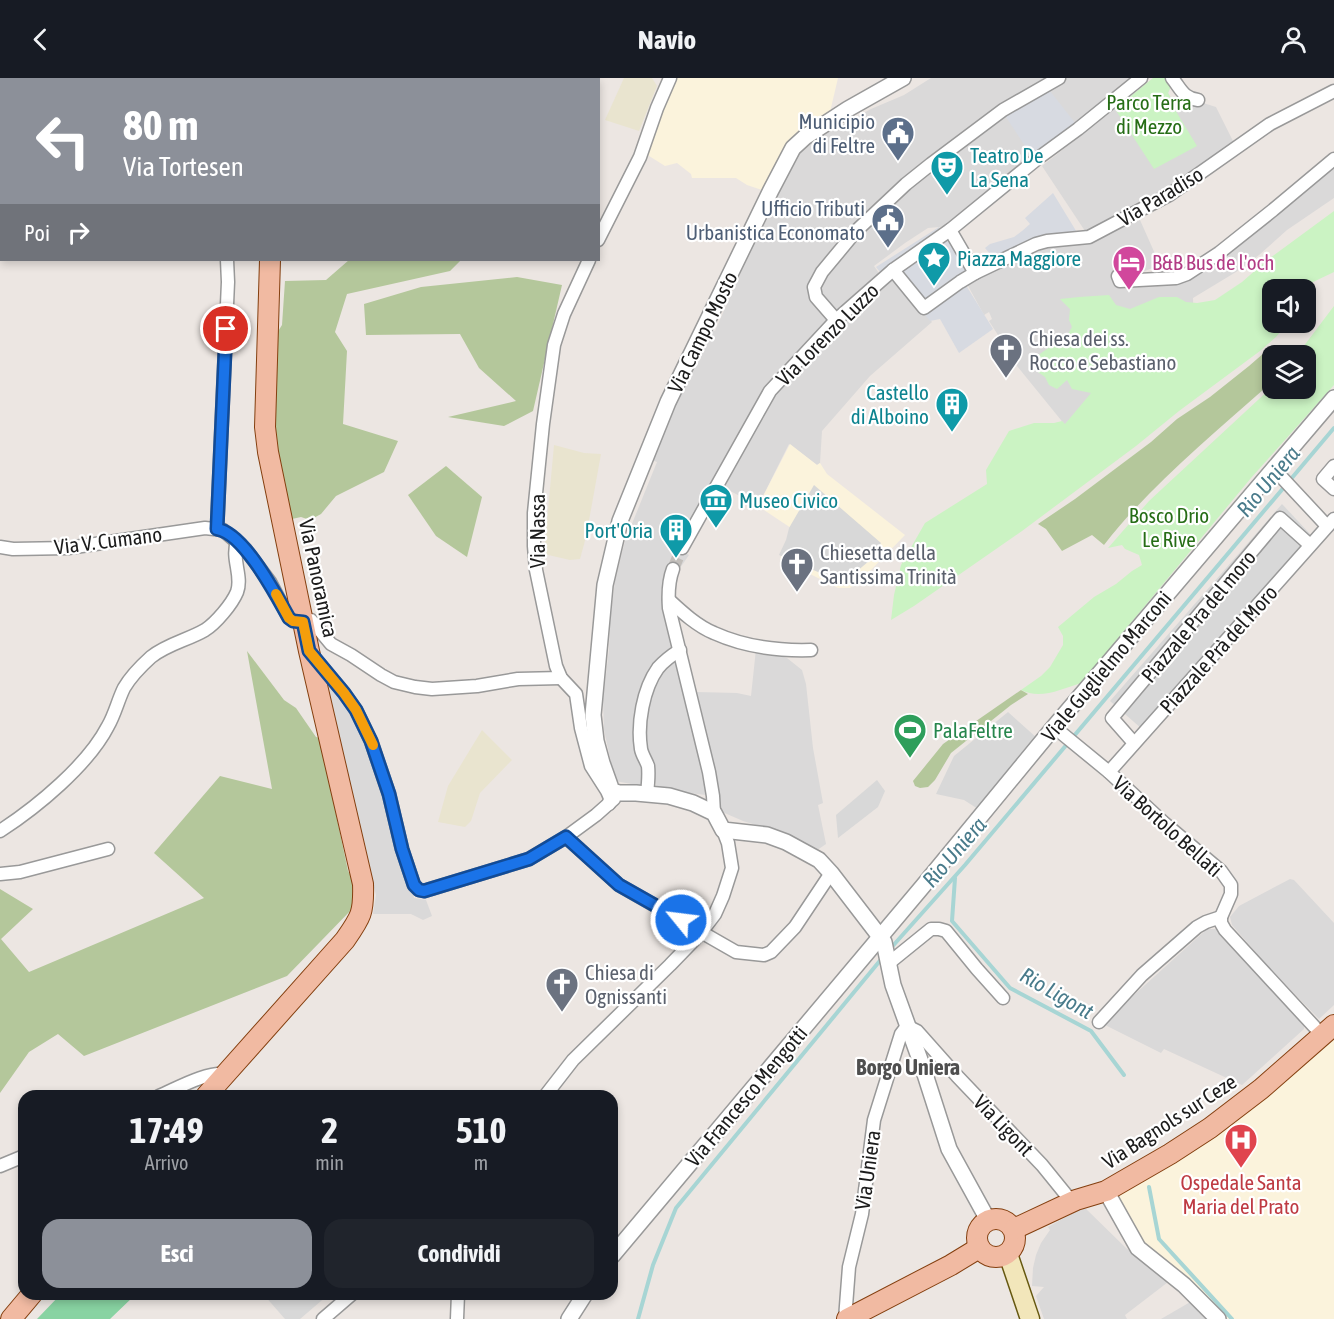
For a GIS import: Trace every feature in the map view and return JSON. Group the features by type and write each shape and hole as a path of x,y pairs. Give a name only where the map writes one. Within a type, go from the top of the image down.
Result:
{"main road":[{"name":"Via Panoramica","path":"211,1090 345,940 363,909 363,884 309,651 268,452 265,427 270,261"},
{"name":"Via Bagnols sur Ceze","path":"1014,1229 1072,1202 1106,1191 1170,1154 1210,1128 1261,1089 1328,1030"},
{"path":"988,1220 1005,1221 1014,1229 1016,1240 1008,1254 995,1258 979,1248 977,1242 979,1229 988,1220"},
{"path":"846,1319 951,1265 979,1248"},
{"path":"1008,1254 1030,1319"},
{"path":"10,1319 27,1300"}],"street":[{"path":"600,236 640,157 670,78"},
{"name":"Via Campo Mosto","path":"612,795 596,741 593,716 605,585 620,521 668,402 793,148 805,137 848,109 903,78"},
{"path":"836,320 816,297 815,283 856,231 906,184 1003,110 1059,78"},
{"path":"888,274 950,230 1141,78"},
{"path":"1172,78 1186,96 1198,100"},
{"name":"Via Paradiso","path":"888,274 924,308 975,273 1036,244 1089,237 1169,195 1270,124 1334,91"},
{"path":"1118,276 1120,281 1176,279 1187,274 1208,262 1334,159"},
{"path":"950,230 975,273"},
{"path":"227,261 217,529 223,530 246,550 270,582 289,618 303,622 311,620 331,644 394,682 432,689 477,686 518,679 561,678"},
{"name":"Via Nassa","path":"589,261 554,345 534,513 534,546 536,570 556,666 561,678 576,694 591,766 612,795"},
{"name":"Via Lorenzo Luzzo","path":"682,548 770,391 836,320 888,274"},
{"name":"Viale Guglielmo Marconi","path":"882,939 1278,473 1334,398"},
{"path":"1334,466 1323,479 1334,489"},
{"path":"1278,473 1330,523"},
{"name":"Piazzale Pra del moro","path":"1134,743 1112,718 1280,518 1310,545"},
{"name":"Piazzale Prà del Moro","path":"1109,772 1330,523"},
{"name":"Via V. Cumano","path":"0,547 13,549 68,548 205,528 217,529"},
{"path":"0,831 32,808 86,759 108,727 125,687 136,671 154,655 178,641 206,630 225,611 237,590 239,576 235,549 237,542"},
{"path":"550,1090 573,1060 702,932 715,914 732,868 728,843 714,813 709,772 669,600 668,592 673,569"},
{"path":"669,600 712,633 744,644 771,649 811,650"},
{"path":"647,794 648,765 641,751 642,708 653,677 659,668 680,650"},
{"path":"309,651 356,710 371,741 389,794 405,858 414,885 419,890 424,891 529,859 566,837 612,795 669,796 693,803 714,813"},
{"name":"Via Bortolo Bellati","path":"1058,730 1109,772 1228,879 1231,894 1221,917"},
{"path":"723,830 767,835 786,842 819,860 882,939 893,985 949,1149 988,1220"},
{"path":"566,837 619,885 736,952 764,955 771,952 795,927 831,873"},
{"path":"0,874 20,872 108,849"},
{"path":"1100,1022 1142,975 1197,927 1221,917 1221,923 1229,935 1328,1030"},
{"path":"889,963 931,929 939,929 946,932 1003,998"},
{"name":"Via Francesco Mengotti","path":"618,1249 882,939"},
{"name":"Via Uniera","path":"846,1319 849,1267 862,1214 874,1120 901,1034 907,1026"},
{"name":"Via Ligont","path":"907,1026 917,1031 1042,1166 1072,1202"},
{"path":"173,1090 217,1073 226,1074"},
{"path":"0,1167 18,1159"},
{"path":"1106,1191 1138,1248 1184,1285 1218,1319"},
{"path":"323,1319 345,1300"},
{"path":"457,1319 458,1300"},
{"path":"569,1319 581,1300"}],"shaded area":[{"path":"624,78 652,78 657,86 639,131 605,120"},
{"path":"675,78 838,78 830,112 791,138 762,190 736,178 692,178 691,174 677,163 665,166 646,154"},
{"path":"931,78 1134,78 1076,124 1031,155 951,226 928,228 874,266 881,276 835,315 783,367 787,369 891,270 932,322 870,376 822,431 820,463 817,465 789,444 758,506 712,481 675,547 689,555 678,571 665,581 663,590 675,647 639,714 647,769 643,786 615,781 604,730 603,700 610,622 615,580 625,541 657,462 647,458 707,327 715,331 795,150 871,109 904,95"},
{"path":"1154,78 1171,86 1168,93 1176,106 1182,102 1185,107 1200,102 1216,107 1235,145 1168,193 1087,234 1042,166"},
{"path":"1046,86 1076,124 1031,155 1002,111"},
{"path":"1334,166 1334,198 1287,230 1236,272 1193,298 1194,327 1065,425 1013,361 989,321 992,319 989,312 984,315 967,284 1037,248 1088,241 1140,220 1160,265 1127,278 1177,282"},
{"path":"1053,193 1081,239 1047,241 997,262 985,248 990,244 1014,237 1022,231 1030,224 1025,218"},
{"name":"Piazza Maggiore","path":"939,227 975,273 964,282 993,329 959,353 940,319 930,321 892,275 884,277 876,267"},
{"path":"790,444 817,465 820,463 827,474 905,535 850,588 838,588 780,559 791,528 758,506"},
{"path":"554,445 584,453 601,454 580,559 570,560 544,554"},
{"path":"814,485 881,543 869,561 842,580 834,579 779,555 789,528"},
{"path":"1282,504 1311,535 1142,729 1110,701"},
{"path":"756,649 787,658 802,670 806,684 813,748 823,803 818,805 826,844 813,853 769,829 720,811 716,773 697,692 737,693 751,696"},
{"path":"678,661 706,795 671,791 669,787 657,789 643,740 649,695 665,664"},
{"path":"324,675 342,694 369,743 414,898 426,900 432,916 423,920 411,914 373,914 376,895"},
{"path":"1008,712 1037,738 978,809 964,800 936,794 954,756"},
{"path":"482,730 512,760 480,793 471,821 465,827 438,822 448,786"},
{"path":"877,780 885,791 878,807 838,838 836,815"},
{"path":"1290,879 1294,880 1334,923 1334,1005 1319,1019 1272,971 1232,925 1230,917 1239,906"},
{"path":"1207,929 1218,929 1304,1026 1304,1029 1242,1085 1164,1049 1161,1053 1105,1025 1104,1022"},
{"name":"Ospedale Santa Maria del Prato","path":"1334,1026 1334,1319 1228,1319 1197,1289 1147,1247 1120,1206 1118,1195 1120,1189"},
{"path":"1084,1207 1126,1248 1172,1279 1125,1315 1127,1319 1044,1319 1036,1296 1044,1287 1032,1286 1036,1255 1050,1230 1048,1227"},
{"path":"268,1300 322,1300 300,1319 285,1319"},
{"path":"1192,1301 1198,1307 1198,1312 1207,1315 1209,1319 1161,1319"}],"green space":[{"name":"Parco Terra di Mezzo","path":"1153,78 1167,78 1171,86 1168,93 1176,106 1174,108 1197,146 1154,169 1115,109"},
{"name":"Bosco Drio Le Rive","path":"1334,211 1334,272 1316,281 1262,279 1262,333 1280,333 1276,337 1267,345 1262,345 1260,351 1022,531 891,620 901,565 925,523 987,484 986,470 1009,431 1034,423 1062,421 1065,424 1091,393 1072,389 1067,380 1057,389 1049,385 1045,377 1030,361 1068,334 1072,327 1069,320 1070,309 1060,299 1109,295 1116,305 1130,309 1159,297 1177,297 1186,302 1197,303 1215,300 1242,282 1266,261"},
{"path":"348,261 460,261 450,271 347,294 335,332 347,351 343,424 398,441 384,472 336,496 321,514 310,520 301,517 292,519 276,442 274,419 277,333 282,325 285,281 326,280"},
{"path":"517,277 562,285 533,411 504,426 448,417 516,401 479,368 460,334 366,335 364,304 421,287"},
{"name":"Bosco Drio Le Rive","path":"1334,306 1334,385 1251,478 1081,683 1043,694 1021,690 1050,667 1063,645 1063,636 1058,627 1094,597 1142,565 1139,555 1125,549 1122,545 1108,548 1149,501 1262,396 1262,399 1316,399 1316,345 1305,345 1316,333"},
{"path":"1262,355 1262,391 1160,483 1104,545 1092,535 1062,551 1046,529 1038,524 1075,499"},
{"path":"446,466 482,497 467,557 436,536 408,495"},
{"path":"247,651 284,700 296,708 316,737 320,738 348,871 359,890 355,906 287,976 84,1056 58,1034 29,1052 0,1093 0,889 33,909 1,939 29,972 204,898 154,853 220,776 272,789"},
{"path":"1021,690 1028,694 951,753 935,780 928,787 915,786 913,781 943,744"},
{"path":"55,1300 130,1300 110,1319 37,1319"}],"waterway":[{"name":"Rio Uniera","path":"890,949 965,865 1334,428"},
{"name":"Rio Ligont","path":"955,878 952,921 1010,988 1091,1031 1124,1075"},
{"name":"Rio Uniera","path":"638,1319 653,1265 676,1208 883,957"},
{"name":"Rio Ligont","path":"1149,1187 1159,1239 1232,1319"}],"tunnel":[{"path":"673,569 682,548"}],"slow traffic":[{"path":"276,594 289,618 303,622 309,651 356,710 373,745"}],"place":[{"name":"Municipio di Feltre","path":"898,162"},
{"name":"Teatro De La Sena","path":"947,196"},
{"name":"Ufficio Tributi Urbanistica Economato","path":"888,249"},
{"name":"Piazza Maggiore","path":"934,287"},
{"name":"B&B Bus de l'och","path":"1129,291"},
{"name":"Chiesa dei ss. Rocco e Sebastiano","path":"1006,379"},
{"name":"Castello di Alboino","path":"952,433"},
{"name":"Museo Civico","path":"716,529"},
{"name":"Port'Oria","path":"676,559"},
{"name":"Chiesetta della Santissima Trinità","path":"797,593"},
{"name":"PalaFeltre","path":"910,759"},
{"name":"Chiesa di Ognissanti","path":"562,1013"},
{"name":"Ospedale Santa Maria del Prato","path":"1241,1169"}],"district":[{"name":"Borgo Uniera","path":"908,1067"}],"route":[{"path":"226,329 217,529 223,530 246,550 270,582 289,618 303,622 309,651 356,710 376,754 414,885 424,891 529,859 566,837 619,885 681,920"}]}
